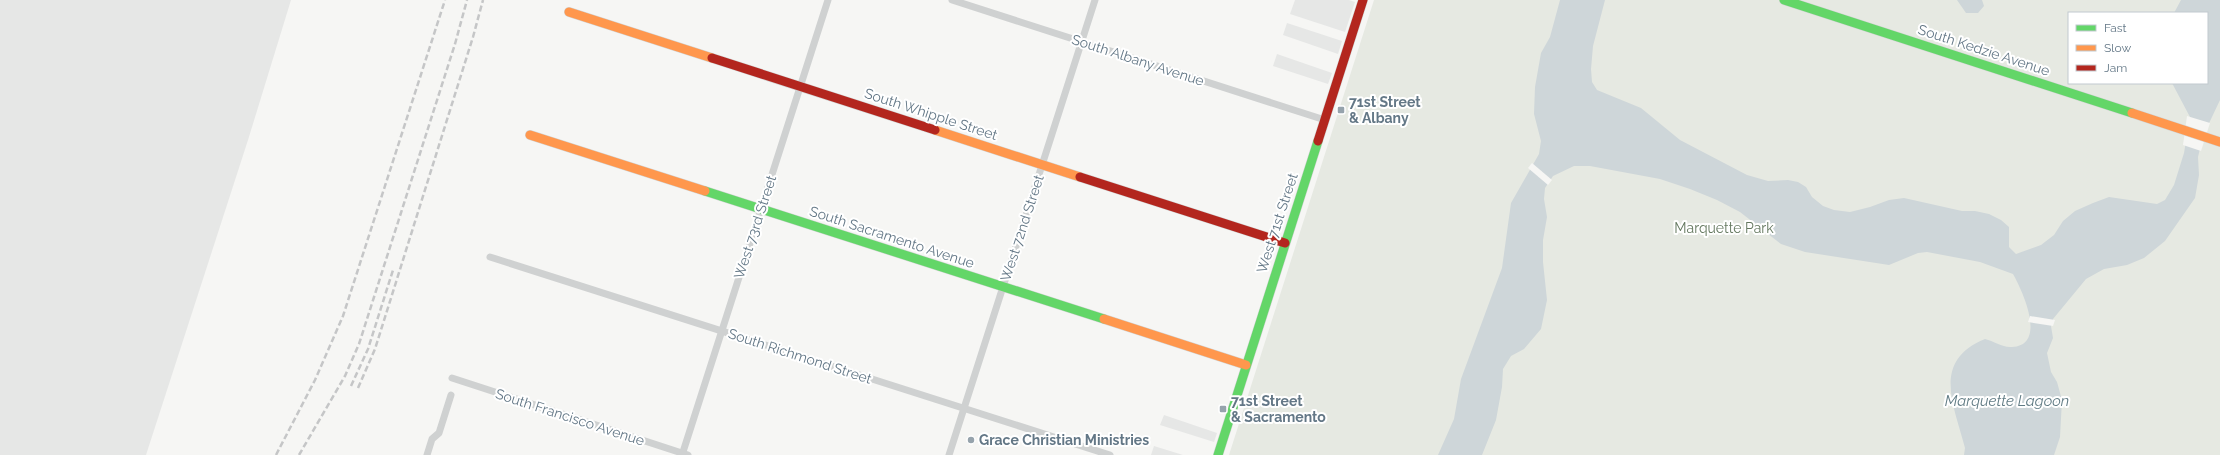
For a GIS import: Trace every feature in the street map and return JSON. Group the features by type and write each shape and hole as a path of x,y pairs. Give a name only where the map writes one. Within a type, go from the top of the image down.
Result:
{"street":[{"name":"West 73rd Street","path":"684,454 828,0"},
{"name":"South Albany Avenue","path":"952,0 1325,120"},
{"name":"West 72nd Street","path":"949,455 1095,0"},
{"name":"West 71st Street","path":"1218,455 1363,0"},
{"name":"South Kedzie Avenue","path":"1784,0 2219,141"},
{"name":"South Whipple Street","path":"569,12 1285,243"},
{"name":"South Sacramento Avenue","path":"530,135 1246,365"},
{"name":"South Richmond Street","path":"490,256 1110,455"},
{"name":"South Francisco Avenue","path":"452,378 684,454"},
{"path":"427,455 432,439 439,433 451,395"}],"shaded area":[{"path":"0,0 291,0 248,140 146,455 0,455"},
{"path":"1295,0 1349,0 1355,2 1345,32 1290,14"},
{"path":"1287,23 1342,41 1338,54 1283,35"},
{"path":"1277,54 1332,73 1328,84 1273,66"},
{"path":"1164,415 1217,433 1214,442 1160,425"},
{"path":"1154,446 1183,455 1151,455"}],"green space":[{"name":"Marquette Park","path":"1374,0 2220,0 2220,455 1229,455"}],"water":[{"name":"Marquette Lagoon","path":"1560,0 1605,0 1593,46 1591,69 1592,82 1597,90 1641,108 1680,140 1747,175 1768,181 1788,180 1798,182 1806,187 1812,197 1823,206 1834,210 1850,212 1889,200 1904,198 1962,211 1975,211 1989,214 2001,220 2009,227 2009,247 2016,254 2041,245 2054,235 2063,221 2075,211 2109,197 2157,204 2165,200 2174,185 2184,153 2190,117 2173,84 2208,84 2208,12 2175,12 2181,0 2220,0 2220,100 2203,136 2198,157 2199,175 2195,198 2165,241 2144,258 2127,265 2104,269 2086,279 2053,319 2051,326 2053,338 2047,353 2051,372 2057,382 2062,400 2060,437 2054,455 1964,455 1965,448 1952,400 1952,372 1958,359 1968,348 1985,339 2012,347 2023,344 2029,337 2031,327 2026,304 2013,274 1980,262 1927,252 1918,253 1889,265 1805,252 1781,244 1740,212 1717,200 1690,189 1660,179 1590,166 1574,166 1553,176 1545,188 1544,199 1547,217 1543,240 1543,262 1547,300 1541,329 1524,349 1511,356 1503,369 1502,387 1496,420 1482,455 1438,455 1454,419 1461,379 1502,268 1511,203 1539,154 1541,141 1534,114 1535,87 1541,53 1550,37"},
{"path":"1957,0 1982,0 1984,6 1978,13 1966,13"}],"pier":[{"path":"2187,116 2210,123 2201,151 2183,145"},
{"path":"1532,163 1552,180 1548,185 1528,168"},
{"path":"2030,316 2055,320 2053,326 2028,322"}],"railway":[{"path":"276,455 315,380 343,316 445,0"},
{"path":"299,455 345,376 359,344 455,44 467,0"},
{"path":"358,388 375,349 473,37 483,0"},
{"path":"351,386 368,349 393,270"}],"traffic: fast":[{"path":"1784,0 2132,113"},
{"path":"1218,455 1318,141"},
{"path":"705,191 1104,319"}],"traffic: slow":[{"path":"569,12 712,58"},
{"path":"2132,113 2220,142"},
{"path":"935,130 1080,177"},
{"path":"530,135 705,191"},
{"path":"1104,319 1246,365"}],"traffic: jam":[{"path":"1318,141 1363,0"},
{"path":"712,58 935,130"},
{"path":"1080,177 1285,243"}],"place":[{"name":"71st Street & Albany","path":"1341,110"},
{"name":"71st Street & Sacramento","path":"1223,409"},
{"name":"Grace Christian Ministries","path":"971,440"}]}
